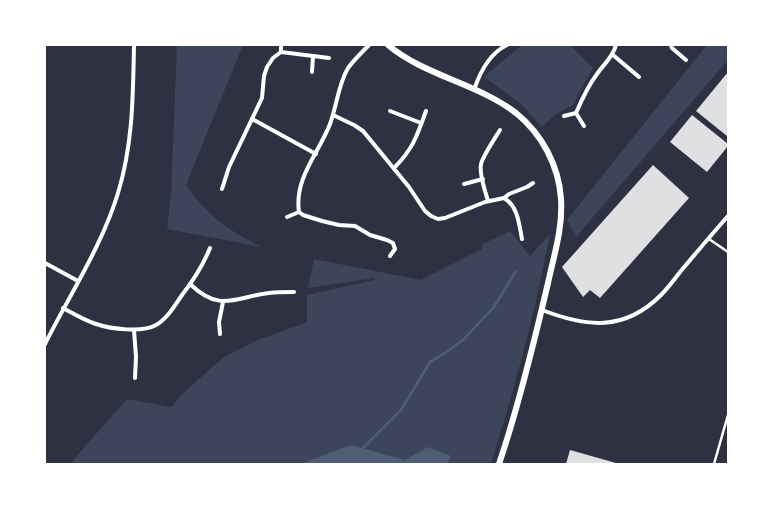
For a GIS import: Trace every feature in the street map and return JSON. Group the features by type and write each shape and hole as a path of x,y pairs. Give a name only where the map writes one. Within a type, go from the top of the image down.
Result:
{"street":[{"path":"45,344 99,241 118,192 131,131 134,45"},
{"path":"281,45 281,52"},
{"path":"299,212 298,199 301,184 307,168 322,142 333,115 343,79 349,67 369,45"},
{"path":"388,45 407,58 497,101 516,114 532,128 542,143 553,162 558,180 562,211 556,246 542,310 514,418 499,464"},
{"path":"474,90 478,76 494,54 507,45"},
{"path":"564,116 576,113 591,83 613,55 616,45"},
{"path":"671,45 672,48 686,60"},
{"path":"222,189 229,167 262,98 264,76 267,67 273,58 281,52 329,58"},
{"path":"613,55 639,77"},
{"path":"312,72 313,56"},
{"path":"390,111 421,123"},
{"path":"394,168 409,151 426,111"},
{"path":"576,113 584,126"},
{"path":"333,115 363,131 409,187 425,211 438,219 445,218 475,205 504,198 509,194 533,183"},
{"path":"252,119 316,154"},
{"path":"488,201 481,164 500,130"},
{"path":"464,184 483,179"},
{"path":"504,198 511,203 515,209 522,239"},
{"path":"287,217 299,212"},
{"path":"299,212 303,215 322,221 339,225 355,226 370,235 394,243 395,249 390,256"},
{"path":"542,310 563,318 584,322 602,323 620,320 634,315 661,295 728,216"},
{"path":"63,308 79,318 97,324 134,330 146,329 157,325 168,314 190,284 206,260 210,248"},
{"path":"45,263 78,281"},
{"path":"190,284 197,291 206,296 223,302 269,293 294,292"},
{"path":"220,334 219,322 223,302"},
{"path":"134,330 136,357 135,378"}],"lane":[{"path":"709,239 728,252"},
{"path":"714,464 728,415"}],"shaded area":[{"path":"177,45 243,45 186,185 202,205 219,221 261,247 167,229 171,194"},
{"path":"522,45 570,45 593,68 573,105 556,114 542,127 520,103 484,77"},
{"path":"707,45 728,45 728,60 576,237 567,220"},
{"path":"510,231 530,256 550,234 524,350 491,464 73,464 73,460 127,399 171,407 182,394 224,357 258,340 307,322 307,295 374,280 375,278 308,288 314,259 421,280 482,249 481,245"},
{"path":"351,445 405,460 428,447 451,456 447,464 301,464"}],"building":[{"path":"728,72 728,134 727,136 696,111"},
{"path":"692,115 728,144 707,172 670,142"},
{"path":"653,165 689,198 600,298 590,290 583,297 562,267"},
{"path":"570,450 616,463 616,464 566,464"}],"waterway":[{"path":"363,448 401,410 430,362 463,340 494,307 516,271"}]}
